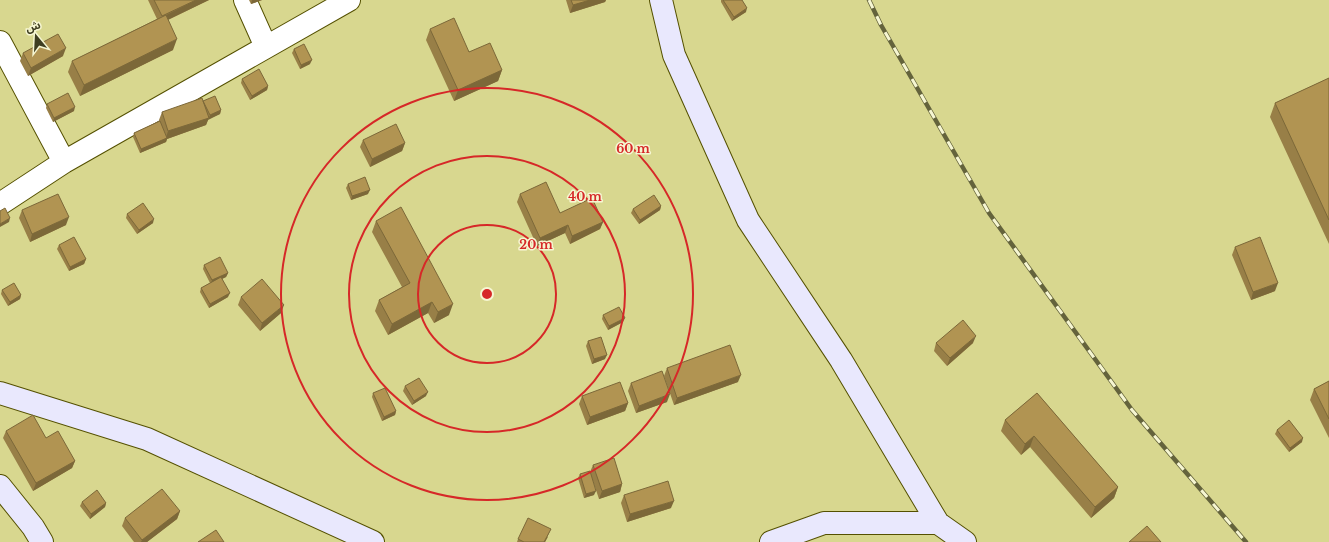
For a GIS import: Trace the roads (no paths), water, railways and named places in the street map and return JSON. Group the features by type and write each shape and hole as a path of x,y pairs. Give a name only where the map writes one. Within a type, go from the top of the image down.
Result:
{"street":[{"path":"245,0 266,47"},
{"path":"0,204 64,162 349,0"},
{"path":"661,0 674,54 748,220 841,360 938,523 965,542"},
{"path":"0,42 64,162"},
{"path":"0,393 146,439 373,542"},
{"path":"0,486 33,527 42,542"},
{"path":"770,542 824,523 938,523"}],"railway":[{"path":"869,0 881,25 989,213 1132,410 1246,542"}]}
